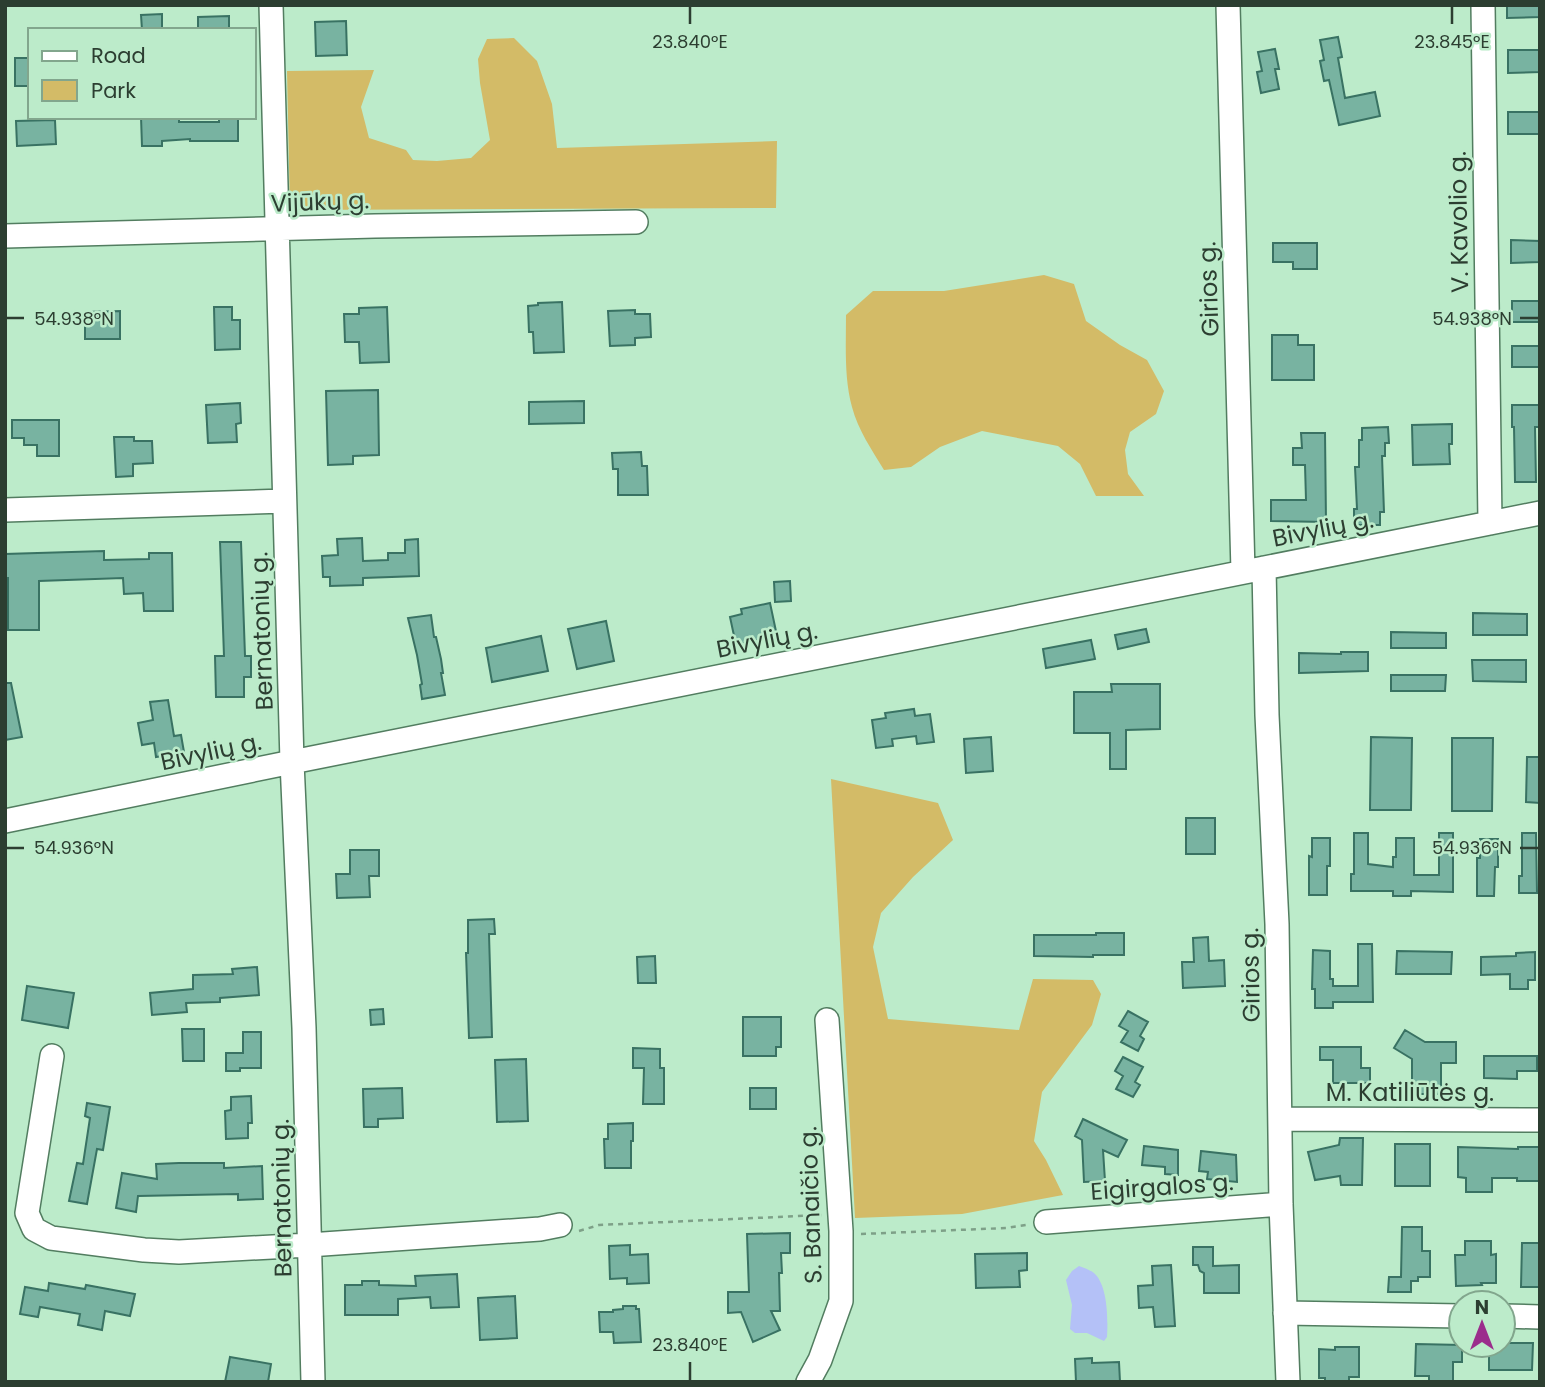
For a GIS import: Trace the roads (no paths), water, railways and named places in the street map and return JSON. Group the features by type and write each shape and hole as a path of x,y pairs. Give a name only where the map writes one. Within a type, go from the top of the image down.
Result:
{"street":[{"name":"Bernatonių g.","path":"271,5 284,501 304,1028 313,1382"},
{"name":"Girios g.","path":"1228,5 1254,570 1267,715 1277,924 1281,1204 1288,1382"},
{"name":"V. Kavolio g.","path":"1483,5 1490,523"},
{"name":"Vijūkų g.","path":"5,236 636,222"},
{"path":"5,510 284,501"},
{"name":"Bivylių g.","path":"5,821 1540,513"},
{"name":"S. Banaičio g.","path":"808,1382 820,1360 841,1301 840,1224 827,1020"},
{"path":"52,1056 27,1213 34,1229 51,1237 179,1252 569,1228"},
{"name":"M. Katiliūtės g.","path":"1280,1119 1540,1120"},
{"name":"Eigirgalos g.","path":"1046,1222 1281,1204"},
{"path":"1285,1313 1447,1316"},
{"path":"1517,1317 1540,1317"}],"water":[{"path":"1079,1266 1095,1274 1102,1287 1107,1322 1107,1337 1104,1341 1087,1333 1075,1333 1070,1329 1072,1305 1066,1280"}]}
